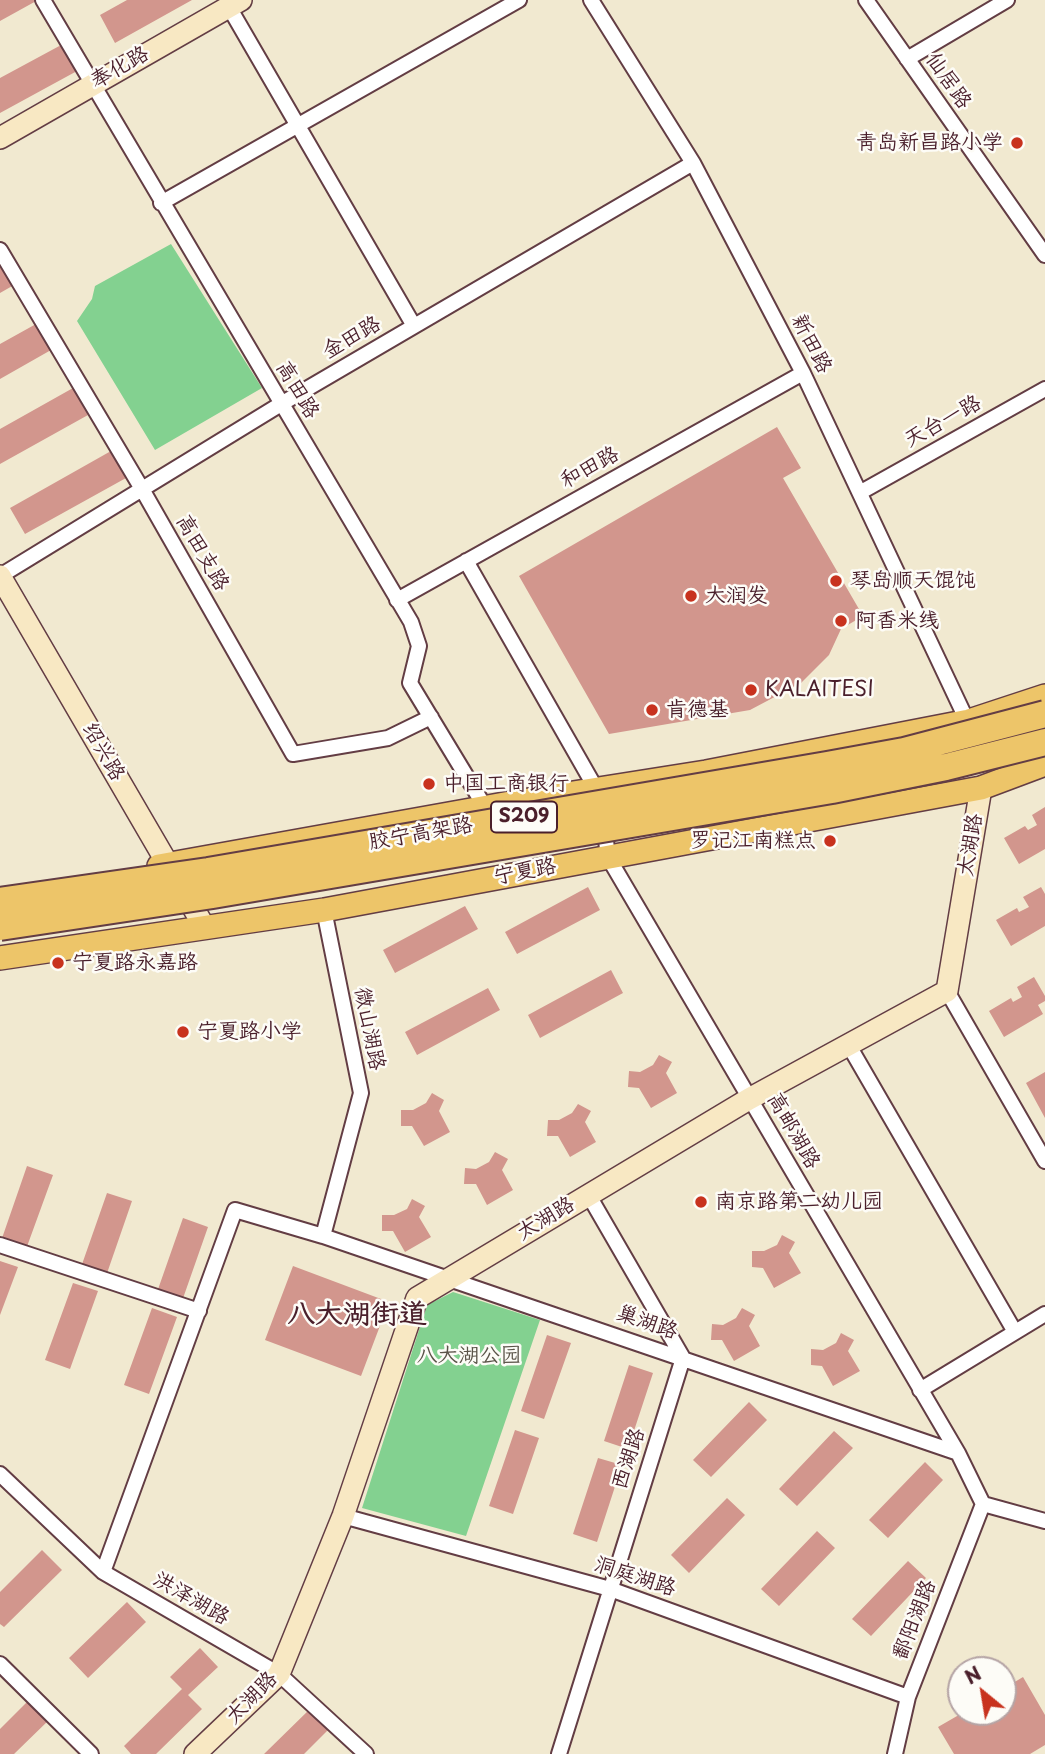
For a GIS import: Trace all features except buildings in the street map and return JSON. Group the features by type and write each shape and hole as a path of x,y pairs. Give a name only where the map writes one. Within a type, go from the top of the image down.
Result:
{"highway":[{"name":"胶宁高架路","path":"0,901 222,869 827,765 916,748 1045,714"},
{"name":"胶宁高架路","path":"0,927 213,895 832,790 972,761 1045,741"}],"main road":[{"path":"0,888 168,864 485,807 706,772 969,721 1045,696"},
{"name":"宁夏路","path":"0,958 324,910 981,788 1045,764"}],"street":[{"name":"高田路","path":"43,0 411,622 419,646 410,684 485,807"},
{"path":"161,203 519,0"},
{"name":"新田路","path":"591,0 693,163 803,373 969,721 981,788"},
{"name":"仙居路","path":"866,0 1045,255"},
{"path":"907,59 1007,0"},
{"name":"奉化路","path":"0,138 235,3"},
{"path":"235,3 299,127 414,326"},
{"name":"金田路","path":"0,576 281,404 693,163"},
{"name":"高田支路","path":"0,250 142,489 293,754 388,738 431,717"},
{"name":"和田路","path":"397,600 803,373"},
{"name":"天台一路","path":"861,492 1045,389"},
{"path":"466,561 598,788"},
{"name":"绍兴路","path":"0,576 205,928"},
{"name":"高邮湖路","path":"598,788 608,857 958,1453 983,1504"},
{"name":"太湖路","path":"195,1754 279,1674 343,1516 417,1298 749,1099 947,991 981,788"},
{"name":"微山湖路","path":"323,1236 361,1093 324,910"},
{"path":"947,991 1045,1161"},
{"path":"848,1044 1015,1332"},
{"path":"588,1194 683,1358"},
{"name":"巢湖路","path":"199,1311 235,1210 323,1236 958,1453"},
{"path":"0,1245 199,1311 103,1572"},
{"path":"920,1390 1045,1314"},
{"name":"西湖路","path":"559,1754 683,1358"},
{"name":"洪泽湖路","path":"0,1474 103,1572 279,1674 366,1754"},
{"path":"983,1504 1045,1521"},
{"name":"鄱阳湖路","path":"895,1754 908,1697 983,1504"},
{"name":"洞庭湖路","path":"343,1516 610,1589 908,1697"},
{"path":"0,1664 91,1754"}],"green space":[{"path":"171,244 262,388 155,450 77,321 92,299 95,286"},
{"name":"八大湖公园","path":"453,1292 540,1320 466,1536 362,1508 427,1305"}],"place":[{"name":"青岛新昌路小学","path":"1017,143"},
{"name":"琴岛顺天馄饨","path":"836,581"},
{"name":"大润发","path":"691,596"},
{"name":"阿香米线","path":"841,621"},
{"name":"KALAITESI","path":"751,690"},
{"name":"肯德基","path":"652,710"},
{"name":"中国工商银行","path":"429,784"},
{"name":"罗记江南糕点","path":"830,841"},
{"name":"宁夏路永嘉路","path":"58,963"},
{"name":"宁夏路小学","path":"183,1032"},
{"name":"南京路第二幼儿园","path":"701,1202"}],"district":[{"name":"八大湖街道","path":"357,1315"}]}
